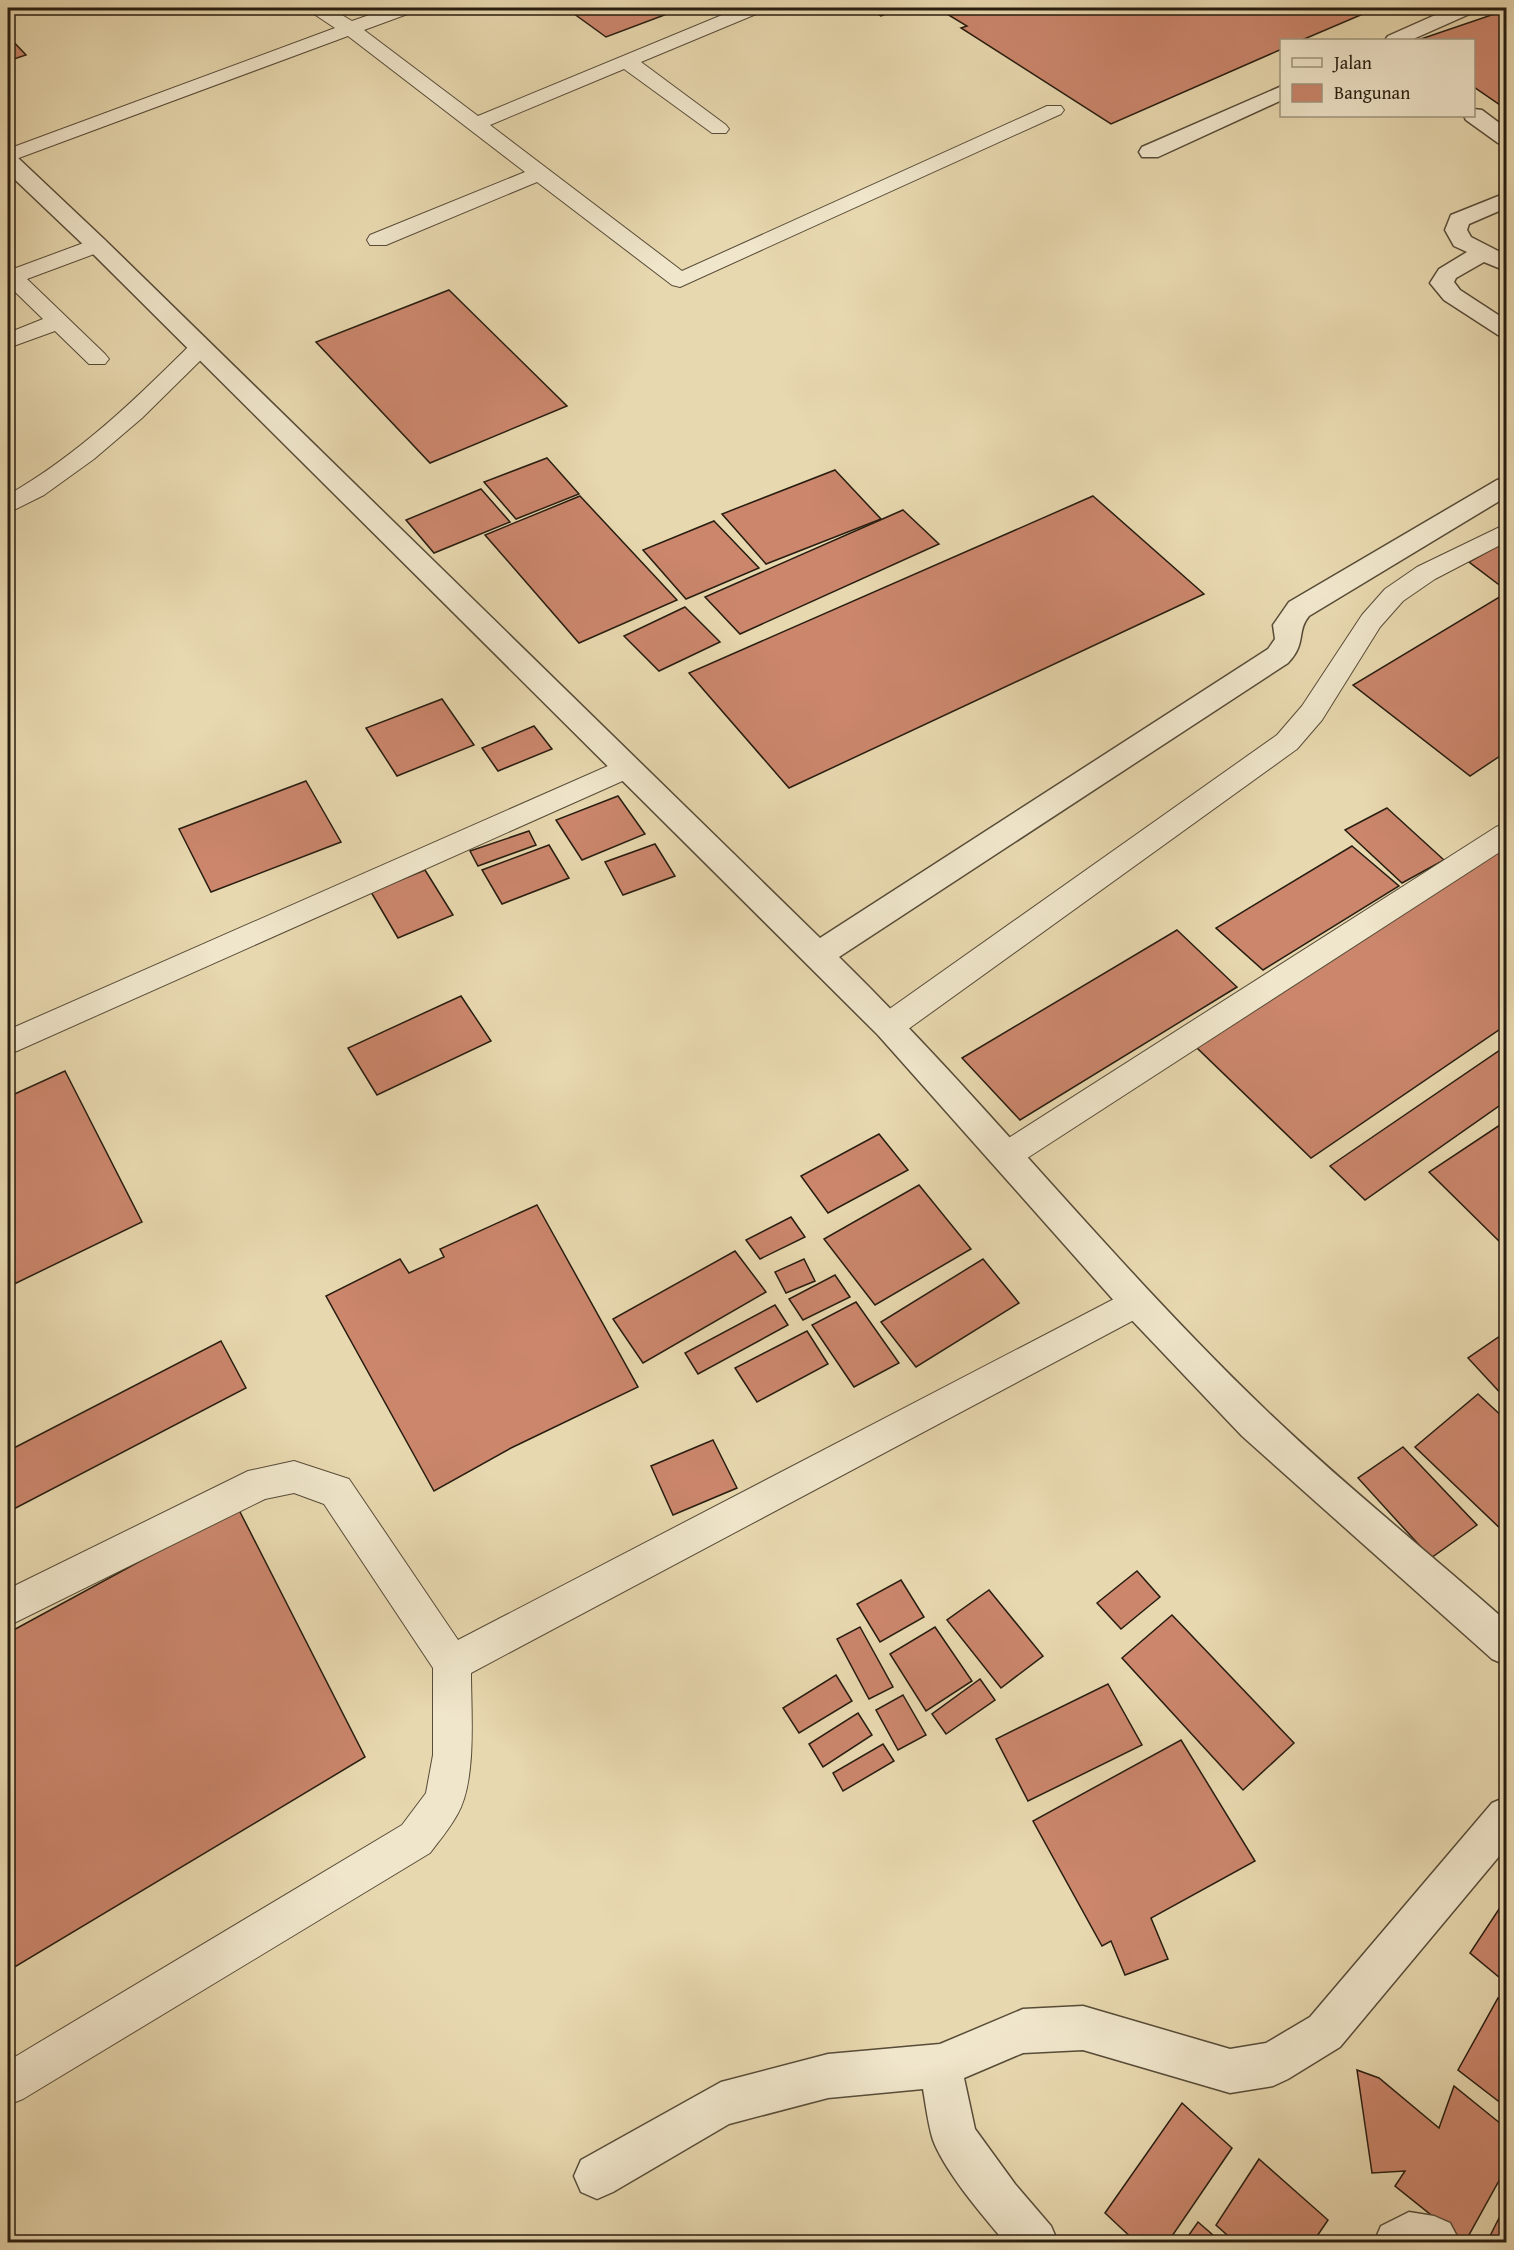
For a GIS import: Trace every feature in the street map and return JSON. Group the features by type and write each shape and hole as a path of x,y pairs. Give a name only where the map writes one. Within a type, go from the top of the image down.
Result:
{"street":[{"path":"1397,39 1467,8"},
{"path":"1150,152 1280,92"},
{"path":"1475,116 1506,138"},
{"path":"8,161 201,347 889,1026 1137,1302 1255,1424 1506,1646"},
{"path":"1506,200 1459,220 1456,230 1462,241 1506,264"},
{"path":"1482,253 1447,274 1442,283 1445,290 1506,330"},
{"path":"816,956 1278,656 1287,647 1290,636 1287,625 1299,609 1506,486"},
{"path":"597,2176 721,2104 828,2076 940,2066 1023,2031 1083,2028 1230,2072 1273,2064 1325,2032 1506,1817"},
{"path":"940,2066 956,2138 999,2200 1035,2242"},
{"path":"1397,2242 1409,2235 1434,2239 1437,2242"}],"lane":[{"path":"318,8 349,28 680,280 1054,110"},
{"path":"8,156 406,8"},
{"path":"476,124 754,8"},
{"path":"626,61 719,129"},
{"path":"378,240 540,173"},
{"path":"97,245 10,274 97,359"},
{"path":"8,341 57,322"},
{"path":"8,505 38,489 139,408 201,347"},
{"path":"889,1026 1287,742 1312,713 1371,621 1394,594 1426,573 1506,532"},
{"path":"8,1043 626,768"},
{"path":"1007,1155 1506,834"},
{"path":"452,1663 1137,1302"},
{"path":"8,1608 261,1483 294,1477 336,1491 452,1663 452,1755 444,1801 416,1839 8,2084"}],"building":[{"path":"566,8 683,8 606,37"},
{"path":"867,8 902,8 881,16"},
{"path":"937,8 1377,8 1304,39 1280,39 1280,50 1111,124 961,28 967,26"},
{"path":"1506,10 1506,109 1475,88 1475,39 1421,39"},
{"path":"8,36 26,55 8,61"},
{"path":"449,290 567,406 430,463 316,342"},
{"path":"547,458 579,494 516,519 484,482"},
{"path":"835,470 881,519 766,564 722,514"},
{"path":"481,489 510,522 434,553 406,520"},
{"path":"580,496 677,600 579,643 485,535"},
{"path":"1093,496 1204,594 789,788 689,673"},
{"path":"903,510 939,544 740,634 705,597"},
{"path":"714,521 759,568 686,599 643,550"},
{"path":"1506,541 1506,590 1469,562"},
{"path":"1506,593 1506,752 1470,776 1353,685"},
{"path":"685,607 720,642 659,671 624,636"},
{"path":"442,699 474,745 397,776 366,728"},
{"path":"534,726 552,749 498,771 482,748"},
{"path":"306,781 341,842 211,892 179,829"},
{"path":"618,796 645,834 582,860 556,820"},
{"path":"1387,808 1444,860 1402,883 1345,830"},
{"path":"529,831 536,845 478,866 470,851"},
{"path":"655,844 675,876 623,895 605,862"},
{"path":"549,845 569,878 502,904 482,870"},
{"path":"1352,846 1399,886 1263,970 1216,928"},
{"path":"1506,846 1506,1025 1311,1158 1195,1046"},
{"path":"425,870 453,915 398,938 371,892"},
{"path":"1177,930 1237,987 1020,1120 962,1058"},
{"path":"461,996 491,1041 377,1095 348,1048"},
{"path":"1506,1046 1506,1101 1365,1200 1330,1166"},
{"path":"65,1071 142,1222 8,1287 8,1097"},
{"path":"1506,1121 1506,1248 1429,1172"},
{"path":"879,1134 908,1170 828,1213 801,1176"},
{"path":"919,1185 971,1249 875,1305 824,1239"},
{"path":"537,1205 638,1387 511,1448 434,1491 326,1296 400,1259 409,1273 444,1257 440,1249"},
{"path":"791,1217 805,1237 760,1259 746,1240"},
{"path":"735,1251 766,1292 643,1363 613,1319"},
{"path":"804,1259 815,1281 786,1293 775,1272"},
{"path":"983,1259 1019,1303 916,1367 881,1322"},
{"path":"835,1275 850,1297 803,1320 789,1299"},
{"path":"856,1302 899,1363 854,1387 812,1325"},
{"path":"775,1305 788,1325 698,1374 685,1353"},
{"path":"807,1331 828,1364 757,1402 735,1368"},
{"path":"1506,1332 1506,1399 1468,1358"},
{"path":"221,1341 246,1388 8,1512 8,1451"},
{"path":"1478,1394 1506,1420 1506,1534 1415,1447"},
{"path":"713,1440 737,1488 673,1515 651,1466"},
{"path":"1403,1447 1477,1525 1431,1558 1358,1478"},
{"path":"238,1508 365,1757 8,1971 8,1633"},
{"path":"1137,1571 1160,1597 1121,1629 1097,1603"},
{"path":"901,1580 924,1617 880,1642 857,1604"},
{"path":"989,1590 1043,1656 1001,1688 947,1620"},
{"path":"1172,1615 1294,1743 1243,1790 1122,1658"},
{"path":"860,1627 893,1687 869,1699 837,1639"},
{"path":"935,1627 972,1681 926,1711 890,1654"},
{"path":"836,1675 852,1701 799,1733 783,1708"},
{"path":"980,1679 995,1700 946,1734 932,1714"},
{"path":"1108,1684 1142,1745 1028,1801 996,1739"},
{"path":"903,1695 926,1735 898,1750 876,1710"},
{"path":"858,1713 872,1735 823,1767 809,1744"},
{"path":"1181,1740 1255,1861 1151,1918 1168,1959 1125,1975 1111,1941 1102,1946 1033,1821"},
{"path":"883,1744 894,1761 843,1791 833,1773"},
{"path":"1505,1900 1506,1902 1506,1983 1470,1953"},
{"path":"1498,1998 1506,2005 1506,2107 1458,2070"},
{"path":"1357,2070 1379,2078 1439,2128 1454,2086 1506,2128 1506,2168 1465,2242 1395,2186 1405,2171 1372,2173"},
{"path":"1182,2103 1232,2148 1168,2242 1136,2242 1105,2213"},
{"path":"1259,2159 1328,2220 1313,2242 1235,2242 1216,2225"},
{"path":"1506,2204 1506,2242 1487,2242"},
{"path":"1198,2222 1221,2242 1184,2242"}]}
